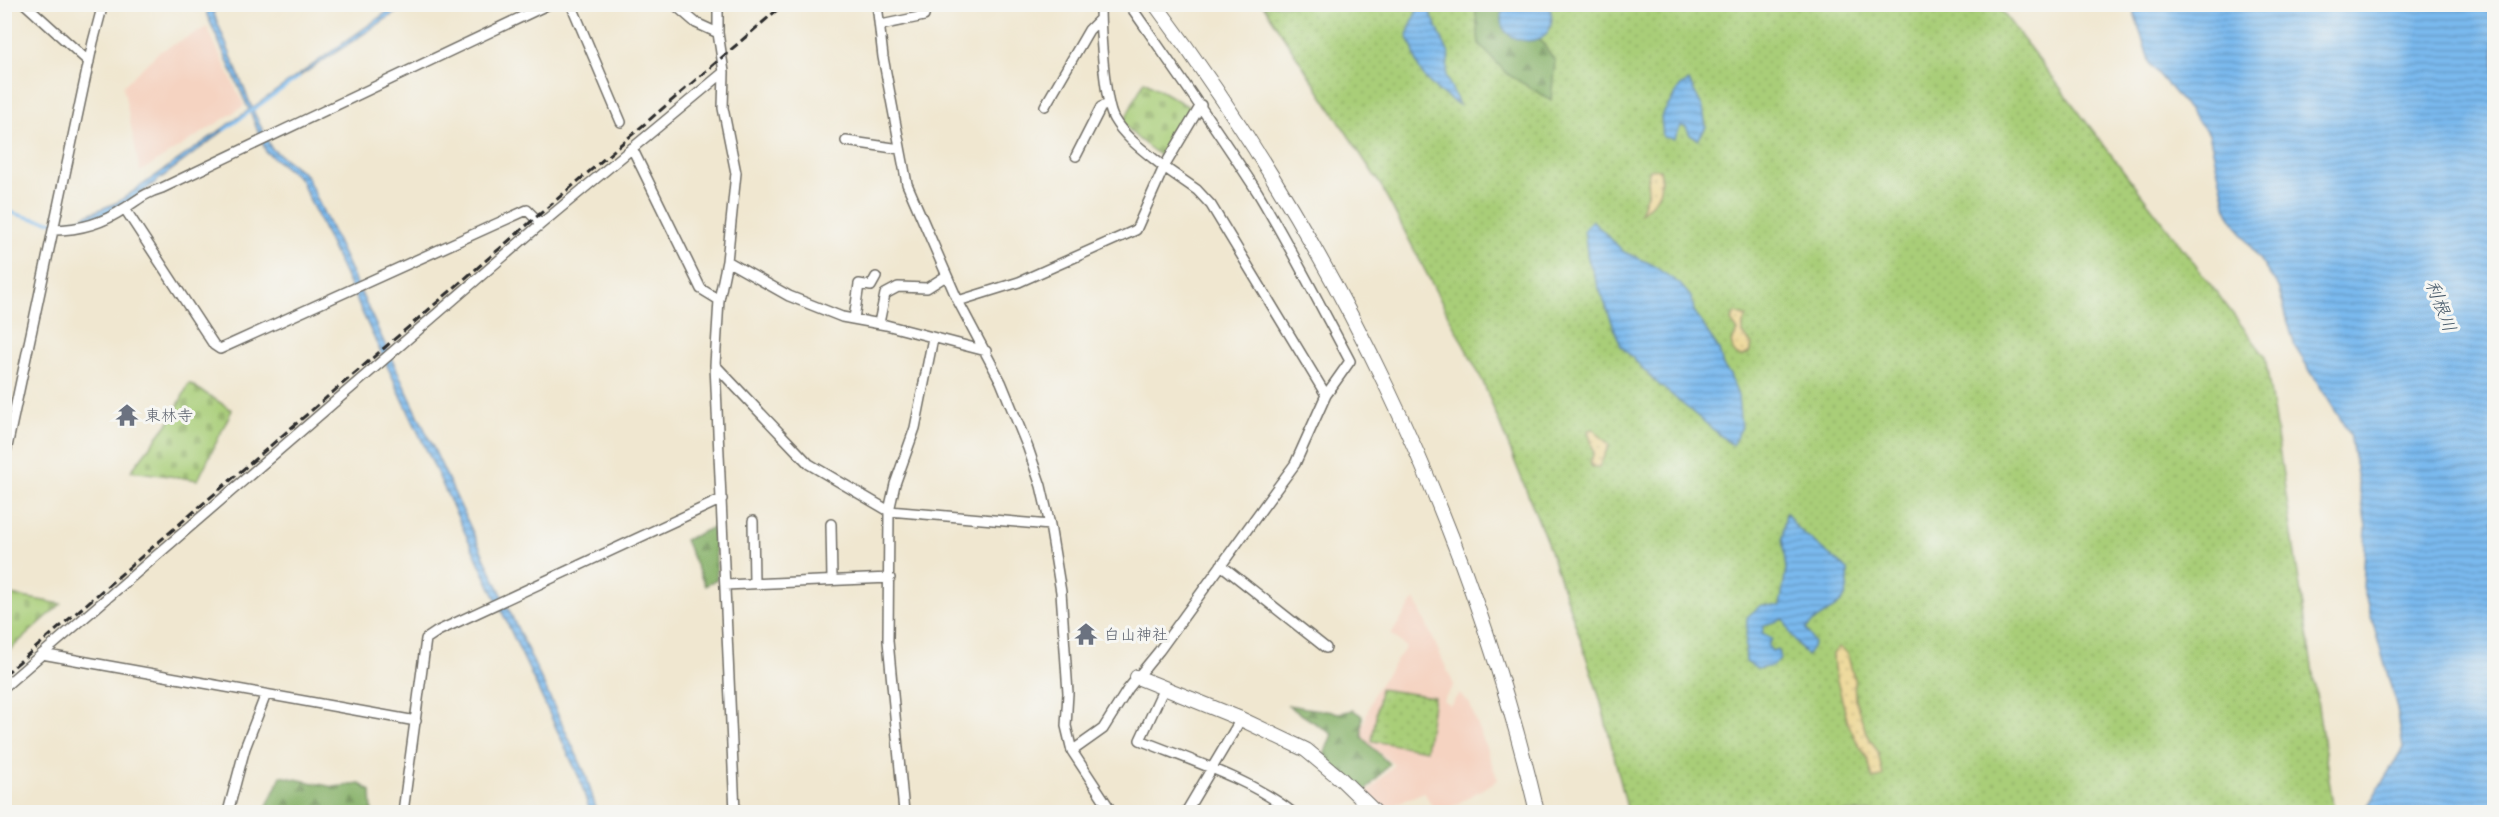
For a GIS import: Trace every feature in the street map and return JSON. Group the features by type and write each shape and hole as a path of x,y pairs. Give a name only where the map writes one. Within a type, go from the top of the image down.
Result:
{"street":[{"path":"25,4 89,62"},
{"path":"4,461 103,4"},
{"path":"53,230 80,228 125,209 141,195 162,188 549,4"},
{"path":"571,4 621,122"},
{"path":"674,4 696,23 718,33"},
{"path":"718,4 718,33 724,72 723,108 736,173 727,261 719,300 716,365 735,813"},
{"path":"877,4 883,57 907,184 946,276 986,351 1028,448 1050,525 1061,592 1068,693 1066,726 1072,751 1112,813"},
{"path":"881,24 924,16 926,4"},
{"path":"1100,4 1109,104 1114,120 1122,130 1164,167 1197,190 1211,205 1326,395"},
{"path":"1072,751 1103,729 1137,677 1295,464 1326,395 1350,362 1298,262 1258,194 1201,105 1129,4"},
{"path":"1155,4 1215,86 1310,241 1370,351 1446,525 1478,610 1515,726 1537,813"},
{"path":"1045,106 1089,30 1100,19"},
{"path":"4,687 541,224 724,72"},
{"path":"1076,156 1101,107 1109,104"},
{"path":"958,301 1019,282 1136,230 1164,167 1201,105"},
{"path":"846,141 900,149"},
{"path":"632,148 701,289 719,300"},
{"path":"125,209 214,345 220,349 527,210 541,224"},
{"path":"727,261 789,296 842,316 879,323 986,351"},
{"path":"879,323 885,294 898,287 927,288 946,276"},
{"path":"854,319 859,284 871,286 876,277"},
{"path":"904,813 888,641 889,511 895,484 915,428 933,338"},
{"path":"716,365 809,464 889,511 1050,525"},
{"path":"403,813 426,639 438,631 722,499"},
{"path":"753,521 754,583"},
{"path":"831,524 832,580"},
{"path":"1221,566 1326,648"},
{"path":"725,585 890,578"},
{"path":"42,654 416,721"},
{"path":"1137,677 1241,719 1306,750 1341,779 1375,813"},
{"path":"1164,688 1140,740 1212,768 1268,794 1292,813"},
{"path":"228,813 245,748 266,694"},
{"path":"1187,812 1241,719"}],"shaded area":[{"path":"207,27 244,106 140,172 123,86 159,52"},
{"path":"1415,599 1454,685 1443,700 1450,705 1459,694 1469,702 1498,780 1443,812 1435,812 1424,792 1380,811 1366,794 1394,765 1359,735 1375,691 1406,647 1391,634"}],"green space":[{"path":"1263,5 1997,5 2265,356 2334,812 1628,812 1600,699 1581,641 1547,542 1483,382 1380,184"},
{"path":"1475,5 1516,5 1555,61 1551,100 1507,74 1479,44"},
{"path":"1144,81 1191,108 1163,158 1137,138 1123,123"},
{"path":"189,383 232,410 198,480 131,471 172,418"},
{"path":"714,527 717,579 705,586 685,540"},
{"path":"4,594 61,604 5,654"},
{"path":"1380,689 1434,697 1426,750 1372,741"},
{"path":"1287,705 1339,713 1353,710 1362,716 1362,737 1389,764 1363,794 1323,758 1332,734"},
{"path":"281,776 333,787 360,784 371,791 372,812 264,812"}],"sand":[{"path":"1660,169 1661,183 1658,195 1640,214 1648,191 1647,180 1650,170"},
{"path":"1735,313 1747,317 1743,324 1743,334 1752,345 1749,353 1741,357 1734,353 1731,342 1738,331 1731,321"},
{"path":"1594,429 1609,445 1599,467 1592,467 1590,462 1594,453 1588,430"},
{"path":"1839,647 1847,653 1854,678 1855,699 1866,732 1878,752 1883,776 1873,780 1868,759 1848,723 1834,669 1833,654"}],"water":[{"path":"208,5 215,5 214,14 252,108 271,148 306,175 586,775 597,812 590,812 579,777 300,179 266,152 250,111 121,208 86,222 84,216 118,202 249,110 207,15"},
{"path":"397,5 407,5 252,108"},
{"path":"1419,5 1423,5 1430,12 1449,54 1446,76 1459,105 1434,87 1420,70 1407,35"},
{"path":"1505,5 1549,5 1552,22 1547,33 1537,39 1526,41 1514,38 1505,30 1501,19"},
{"name":"利根川","path":"2132,5 2487,5 2494,25 2494,812 2364,812 2403,748 2397,708 2363,588 2366,526 2350,434 2295,347 2278,287 2228,213 2209,134 2150,64"},
{"path":"1689,81 1703,108 1706,127 1698,140 1690,135 1686,127 1681,126 1674,139 1663,137 1661,117 1681,85"},
{"path":"1592,220 1624,252 1649,263 1680,284 1692,298 1694,311 1719,350 1723,366 1730,375 1738,396 1741,429 1732,445 1656,382 1621,346 1588,259 1584,230"},
{"path":"1786,512 1796,527 1848,570 1848,585 1842,602 1806,629 1814,643 1807,656 1790,633 1784,619 1764,625 1762,634 1772,639 1768,646 1772,651 1777,649 1781,659 1772,666 1757,669 1746,662 1747,617 1761,605 1780,606 1786,569 1782,538"}],"waterway":[{"path":"224,130 299,77"},
{"path":"4,210 45,221 66,222 88,218"}],"railway":[{"path":"4,675 784,4"}],"place":[{"name":"東林寺","path":"127,415"},
{"name":"白山神社","path":"1086,634"}]}
